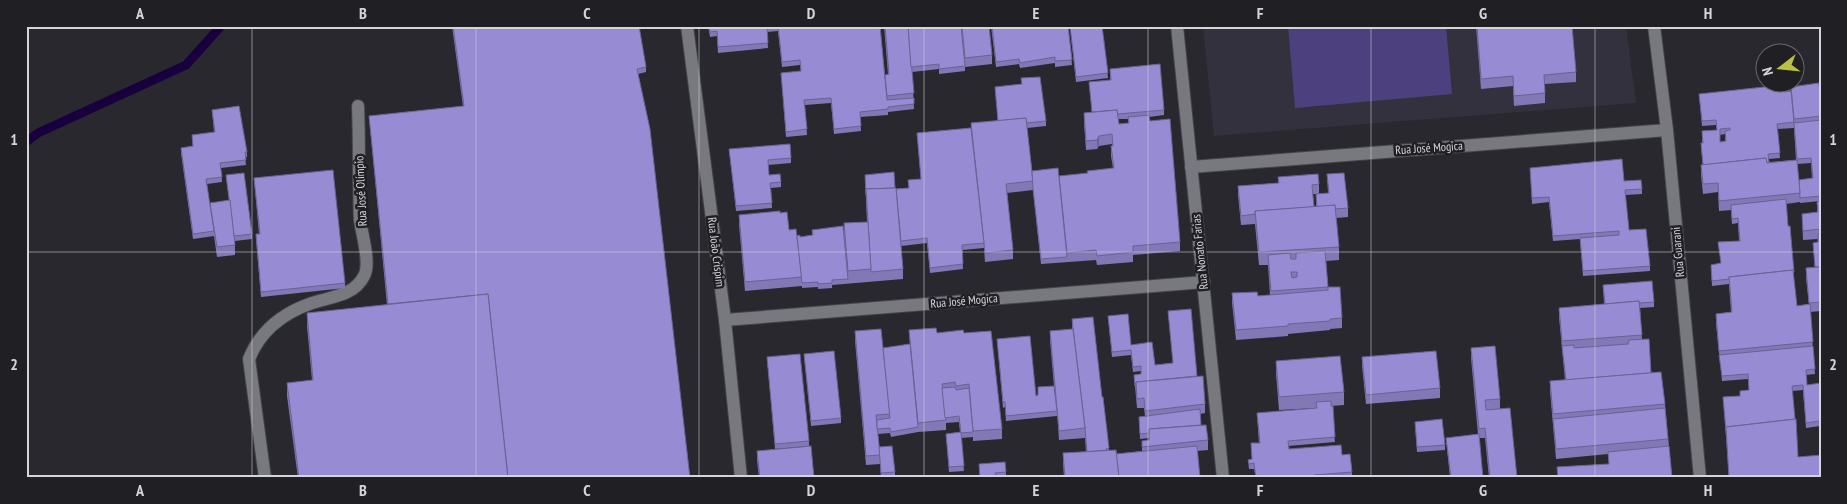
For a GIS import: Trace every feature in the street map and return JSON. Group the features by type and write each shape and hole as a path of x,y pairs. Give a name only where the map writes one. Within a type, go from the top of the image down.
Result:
{"street":[{"name":"Rua João Crispim","path":"687,26 724,320 741,478"},
{"name":"Rua Nonato Farias","path":"1177,26 1224,478"},
{"name":"Rua Guarani","path":"1654,26 1667,130 1700,478"},
{"name":"Rua José Olímpio","path":"265,478 249,359 255,344 285,315 311,303 354,289 365,276 366,262 360,220 358,106"},
{"name":"Rua José Mogica","path":"1192,166 1667,130"},
{"name":"Rua José Mogica","path":"724,320 1204,282"}],"shaded area":[{"path":"1203,26 1626,26 1636,103 1214,136"},
{"path":"1288,26 1446,26 1452,94 1295,108"}],"building":[{"path":"453,26 639,26 646,67 637,69 650,129 690,478 508,478 488,294 388,304 369,116 464,106"},
{"path":"709,26 772,26 767,27 768,43 718,47 717,31 710,32"},
{"path":"778,26 880,26 887,100 914,98 914,104 860,112 861,126 834,129 831,98 804,100 807,129 786,132 781,73 801,71 800,60 782,62"},
{"path":"885,26 908,26 914,93 887,96 885,75 889,74"},
{"path":"908,26 961,26 965,66 939,69 939,64 911,67"},
{"path":"962,26 989,26 992,55 965,58"},
{"path":"992,26 1068,26 1072,60 1055,61 1055,57 1020,63 1019,59 996,62"},
{"path":"1070,26 1102,26 1108,73 1076,77"},
{"path":"1477,26 1572,26 1576,72 1544,75 1545,93 1514,96 1513,76 1481,79"},
{"path":"1160,64 1164,110 1118,114 1117,110 1092,112 1089,82 1111,80 1110,69"},
{"path":"1040,77 1046,121 1027,123 1026,118 998,121 995,87 1022,84 1021,78"},
{"path":"1819,83 1819,86 1821,86 1821,116 1794,119 1791,92 1804,92 1804,85"},
{"path":"1754,88 1754,92 1791,92 1794,122 1777,124 1780,153 1768,154 1769,162 1767,163 1766,158 1703,165 1702,131 1717,130 1716,120 1702,121 1699,94","holes":["1730,128 1730,130 1725,131 1726,141 1720,142 1720,129"]},
{"path":"239,106 247,152 245,152 246,160 220,163 222,177 206,179 214,231 193,234 181,148 193,146 192,135 215,132 212,110"},
{"path":"1117,110 1119,124 1129,123 1128,117 1149,115 1150,121 1170,119 1180,242 1133,246 1133,252 1097,256 1096,250 1067,253 1059,176 1114,168 1111,146 1113,146 1112,134 1099,136 1097,140 1086,141 1084,113"},
{"path":"1026,118 1033,181 1006,184 1013,250 985,253 971,123"},
{"path":"1821,120 1821,196 1800,198 1799,180 1813,178 1811,158 1797,159 1794,123"},
{"path":"971,128 984,243 962,245 963,264 930,268 927,238 901,241 896,189 909,188 908,180 921,179 917,133"},
{"path":"790,144 791,158 768,160 769,175 780,174 781,182 770,183 772,203 736,206 729,149"},
{"path":"1766,158 1767,163 1797,160 1800,193 1719,201 1718,183 1703,184 1701,165"},
{"path":"1622,159 1624,181 1641,180 1642,189 1625,190 1629,230 1646,229 1650,266 1583,271 1580,238 1619,235 1619,231 1553,236 1549,197 1532,198 1530,168"},
{"path":"1058,168 1067,257 1041,259 1032,171"},
{"path":"333,170 345,283 261,292 256,234 260,234 254,178"},
{"path":"894,172 895,188 866,189 866,194 865,175"},
{"path":"244,173 252,234 234,236 226,175"},
{"path":"1344,173 1348,208 1335,209 1335,205 1317,207 1316,194 1329,193 1327,174"},
{"path":"1318,174 1319,184 1312,185 1314,207 1255,211 1255,214 1241,216 1238,186 1279,183 1278,177"},
{"path":"896,188 903,269 871,272 866,189"},
{"path":"1786,199 1794,272 1793,270 1729,277 1729,279 1712,281 1711,265 1721,263 1718,242 1740,241 1738,218 1732,219 1731,205"},
{"path":"230,200 235,245 217,247 210,203"},
{"path":"1821,201 1821,229 1803,231 1802,214 1818,212 1817,202"},
{"path":"1335,205 1339,247 1259,252 1255,211"},
{"path":"780,211 780,213 787,212 789,230 796,229 802,277 745,282 739,215"},
{"path":"868,222 871,269 848,271 844,223"},
{"path":"843,226 848,279 832,280 832,283 802,283 797,236 813,235 812,230"},
{"path":"1818,234 1821,234 1821,267 1815,267 1813,243 1818,242"},
{"path":"1325,251 1328,287 1271,291 1268,255 1290,253 1291,259 1296,259 1296,253","holes":["1291,272 1297,272 1297,277 1292,278"]},
{"path":"1821,267 1821,302 1809,303 1806,268"},
{"path":"1793,270 1797,306 1810,304 1813,342 1719,351 1716,314 1732,312 1729,277"},
{"path":"1652,281 1654,302 1639,303 1639,301 1605,304 1603,285"},
{"path":"1328,287 1340,287 1342,318 1330,319 1330,321 1288,324 1288,326 1236,330 1232,293 1257,292 1258,296 1328,290"},
{"path":"488,294 508,478 299,478 287,383 313,380 307,313"},
{"path":"1639,301 1642,335 1562,341 1559,308"},
{"path":"1191,309 1197,376 1136,382 1135,386 1134,375 1141,374 1141,366 1133,367 1131,350 1112,352 1108,316 1128,314 1131,345 1152,342 1155,365 1173,363 1168,311"},
{"path":"1093,317 1109,448 1087,452 1072,319"},
{"path":"936,328 937,333 963,330 964,333 991,331 1002,429 973,431 969,384 956,386 955,382 942,384 946,420 918,423 909,330"},
{"path":"881,329 890,414 876,415 880,455 866,456 855,331"},
{"path":"1073,329 1085,428 1059,431 1050,331"},
{"path":"1030,336 1036,396 1038,395 1038,387 1054,386 1057,411 1006,416 997,339"},
{"path":"1649,339 1651,373 1566,380 1562,346 1574,345 1574,348 1628,344 1629,340"},
{"path":"910,344 918,427 891,432 890,428 877,429 877,420 890,418 883,348"},
{"path":"1495,346 1500,399 1485,400 1486,410 1510,408 1517,478 1490,478 1485,428 1479,429 1471,348"},
{"path":"1813,346 1815,369 1806,370 1807,385 1821,383 1821,424 1820,421 1806,423 1803,385 1792,386 1795,419 1726,427 1726,431 1723,397 1740,396 1740,391 1749,390 1748,374 1722,376 1719,355"},
{"path":"834,351 841,418 811,421 804,354"},
{"path":"1436,351 1440,388 1366,395 1362,357"},
{"path":"800,354 809,441 775,444 767,357"},
{"path":"1340,356 1344,392 1279,397 1276,361"},
{"path":"1661,372 1665,404 1553,414 1550,381"},
{"path":"1203,376 1205,404 1145,411 1144,398 1137,399 1136,382"},
{"path":"955,387 956,390 969,388 973,432 961,433 959,416 945,418 942,388"},
{"path":"1331,401 1335,437 1288,441 1289,449 1341,445 1342,455 1350,454 1352,472 1314,475 1315,477 1345,475 1346,478 1256,478 1254,463 1249,464 1248,460 1252,459 1251,443 1260,443 1257,413 1317,408 1316,402"},
{"path":"1665,408 1668,439 1556,449 1553,419"},
{"path":"1200,409 1201,425 1149,429 1149,433 1140,434 1139,417"},
{"path":"1442,419 1445,445 1417,447 1415,422"},
{"path":"1796,419 1798,457 1821,455 1821,478 1729,478 1726,427"},
{"path":"1206,425 1208,440 1142,447 1142,441 1149,440 1149,429"},
{"path":"961,432 964,466 949,467 946,434"},
{"path":"1479,434 1483,478 1451,478 1446,438"},
{"path":"811,446 814,478 760,478 757,451"},
{"path":"892,446 895,472 881,473 879,447"},
{"path":"1197,446 1200,478 1119,478 1116,454"},
{"path":"1669,446 1672,478 1558,478 1557,467 1609,464 1608,452"},
{"path":"1116,450 1119,478 1065,478 1063,453"},
{"path":"1005,462 1006,472 995,473 996,478 980,478 979,464"}],"waterway":[{"path":"26,142 38,133 186,65 221,26"}]}
